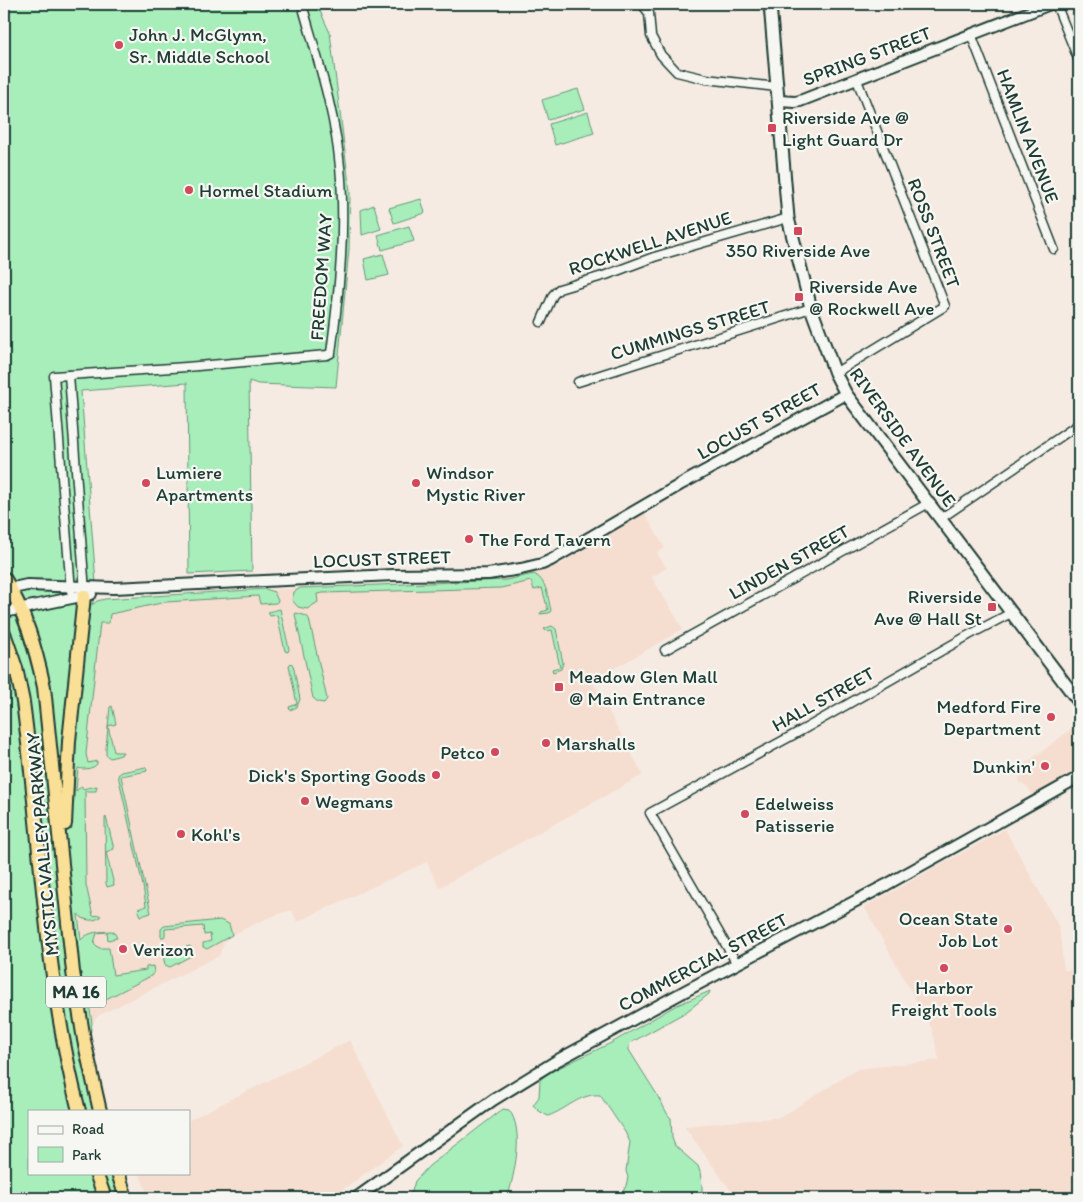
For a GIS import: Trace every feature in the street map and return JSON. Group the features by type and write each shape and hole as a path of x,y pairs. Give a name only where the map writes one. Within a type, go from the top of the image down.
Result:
{"highway":[{"name":"MYSTIC VALLEY PARKWAY","path":"6,585 19,608 35,651 44,687 51,740 62,872 78,1006 100,1110"},
{"path":"62,872 80,593"},
{"name":"MYSTIC VALLEY PARKWAY","path":"4,633 16,668 23,702 55,990 68,1065 79,1110"},
{"path":"96,1174 105,1198"},
{"path":"118,1174 126,1198"}],"main road":[{"name":"RIVERSIDE AVENUE","path":"770,4 788,218 811,308 835,373 846,394 1079,702"}],"street":[{"name":"FREEDOM WAY","path":"71,585 54,376 186,368 332,353 342,236 340,166 330,105 302,4"},
{"path":"642,4 649,13 651,36 661,55 677,72 706,79 778,88"},
{"name":"SPRING STREET","path":"778,101 800,101 1050,4"},
{"path":"1056,4 1079,60"},
{"name":"HAMLIN AVENUE","path":"971,34 1054,248"},
{"name":"ROSS STREET","path":"835,373 945,306 857,80"},
{"name":"ROCKWELL AVENUE","path":"541,322 553,295 559,289 606,275 654,257 788,218"},
{"name":"CUMMINGS STREET","path":"578,382 811,308"},
{"path":"69,375 80,593"},
{"name":"LOCUST STREET","path":"4,612 80,593 114,588 393,575 488,574 542,564 688,480 846,394"},
{"path":"940,519 1079,424"},
{"name":"LINDEN STREET","path":"665,650 928,503"},
{"name":"LOCUST STREET","path":"6,585 71,585 80,593"},
{"name":"HALL STREET","path":"737,964 650,813 806,728 969,635 1012,613"},
{"name":"COMMERCIAL STREET","path":"356,1198 516,1085 656,1006 886,885 1079,778"}],"shaded area":[{"path":"644,512 665,548 657,553 667,568 652,577 683,629 592,680 643,775 439,888 427,862 297,922 292,910 270,917 226,938 219,956 100,1015 92,1023 77,898 76,794 93,604 105,599 517,578 557,566"},
{"path":"1079,723 1079,774 1034,799 1029,789 1019,781 1020,768"},
{"path":"1005,829 1059,927 1064,970 1079,969 1079,1198 736,1198 684,1126 781,1117 857,1069 939,1060 932,1029 864,907"},
{"path":"350,1040 403,1146 331,1198 149,1198 139,1174 190,1174 190,1120"}],"green space":[{"path":"4,4 317,4 330,33 350,192 349,249 336,387 258,384 249,381 252,571 189,574 187,383 81,391 96,583 96,593 92,605 97,601 105,599 266,589 274,592 278,601 276,603 260,604 258,596 166,602 110,614 109,623 100,623 86,754 88,763 97,761 97,764 88,769 78,768 76,791 82,786 82,789 97,786 96,791 85,791 86,885 93,916 100,915 101,917 89,920 78,914 81,940 94,932 111,931 114,932 117,938 108,940 107,932 97,933 94,943 99,948 109,948 113,975 146,970 146,967 153,966 154,972 151,976 102,1001 96,1002 88,997 92,1023 89,1041 105,1110 28,1110 28,1174 124,1174 133,1198 4,1198"},
{"path":"578,89 585,109 548,120 542,100"},
{"path":"588,112 594,133 555,145 549,124"},
{"path":"421,199 425,213 394,223 389,208"},
{"path":"374,205 381,229 362,235 361,210"},
{"path":"409,226 414,241 382,250 378,235"},
{"path":"383,254 389,275 368,280 364,259"},
{"path":"534,574 542,580 546,590 551,611 549,613 540,614 548,610 542,588 534,590 531,581 501,588 323,593 317,594 318,602 307,609 298,607 292,600 294,592 300,588 506,580"},
{"path":"280,609 289,649 288,652 285,651 277,615 270,616 268,612"},
{"path":"296,613 307,616 309,619 327,699 324,703 318,702 313,698"},
{"path":"552,626 556,629 563,663 561,669 553,672 552,669 560,667 552,630 546,631 544,629"},
{"path":"291,663 300,699 297,707 290,710 289,707 297,704 289,665"},
{"path":"112,706 116,724 108,726 110,707"},
{"path":"108,726 114,752 123,752 121,755 110,758 106,755"},
{"path":"146,767 147,771 121,776 151,913 141,916 138,909 146,906 143,886 118,775 122,772"},
{"path":"105,818 114,849 106,852 114,885 107,887"},
{"path":"220,920 229,924 232,935 207,949 203,947 203,943 211,941 210,934 204,935 203,926 165,929 165,936 161,937 161,929 164,926"},
{"path":"190,946 192,949 191,956 170,967 165,965 162,951 164,948 166,948 167,956 186,955 186,947"},
{"path":"710,991 709,994 686,1012 629,1045 629,1050 671,1118 672,1138 675,1146 698,1166 702,1185 702,1198 619,1198 626,1186 628,1177 626,1171 630,1142 625,1132 600,1095 580,1099 548,1116 539,1111 533,1105 539,1097 540,1080 548,1073 613,1042 675,1006"},
{"path":"503,1109 509,1110 514,1119 517,1140 517,1152 508,1197 410,1198 415,1181 429,1166"}],"place":[{"name":"John J. McGlynn, Sr. Middle School","path":"119,45"},
{"name":"Riverside Ave @ Light Guard Dr","path":"772,128"},
{"name":"Hormel Stadium","path":"189,190"},
{"name":"350 Riverside Ave","path":"798,231"},
{"name":"Riverside Ave @ Rockwell Ave","path":"799,297"},
{"name":"Lumiere Apartments","path":"146,483"},
{"name":"Windsor Mystic River","path":"416,483"},
{"name":"The Ford Tavern","path":"469,539"},
{"name":"Riverside Ave @ Hall St","path":"992,607"},
{"name":"Meadow Glen Mall @ Main Entrance","path":"559,687"},
{"name":"Medford Fire Department","path":"1051,717"},
{"name":"Marshalls","path":"546,743"},
{"name":"Petco","path":"495,752"},
{"name":"Dunkin'","path":"1045,766"},
{"name":"Dick's Sporting Goods","path":"436,775"},
{"name":"Wegmans","path":"305,801"},
{"name":"Edelweiss Patisserie","path":"745,814"},
{"name":"Kohl's","path":"181,834"},
{"name":"Ocean State Job Lot","path":"1008,929"},
{"name":"Verizon","path":"123,949"},
{"name":"Harbor Freight Tools","path":"944,968"}]}
